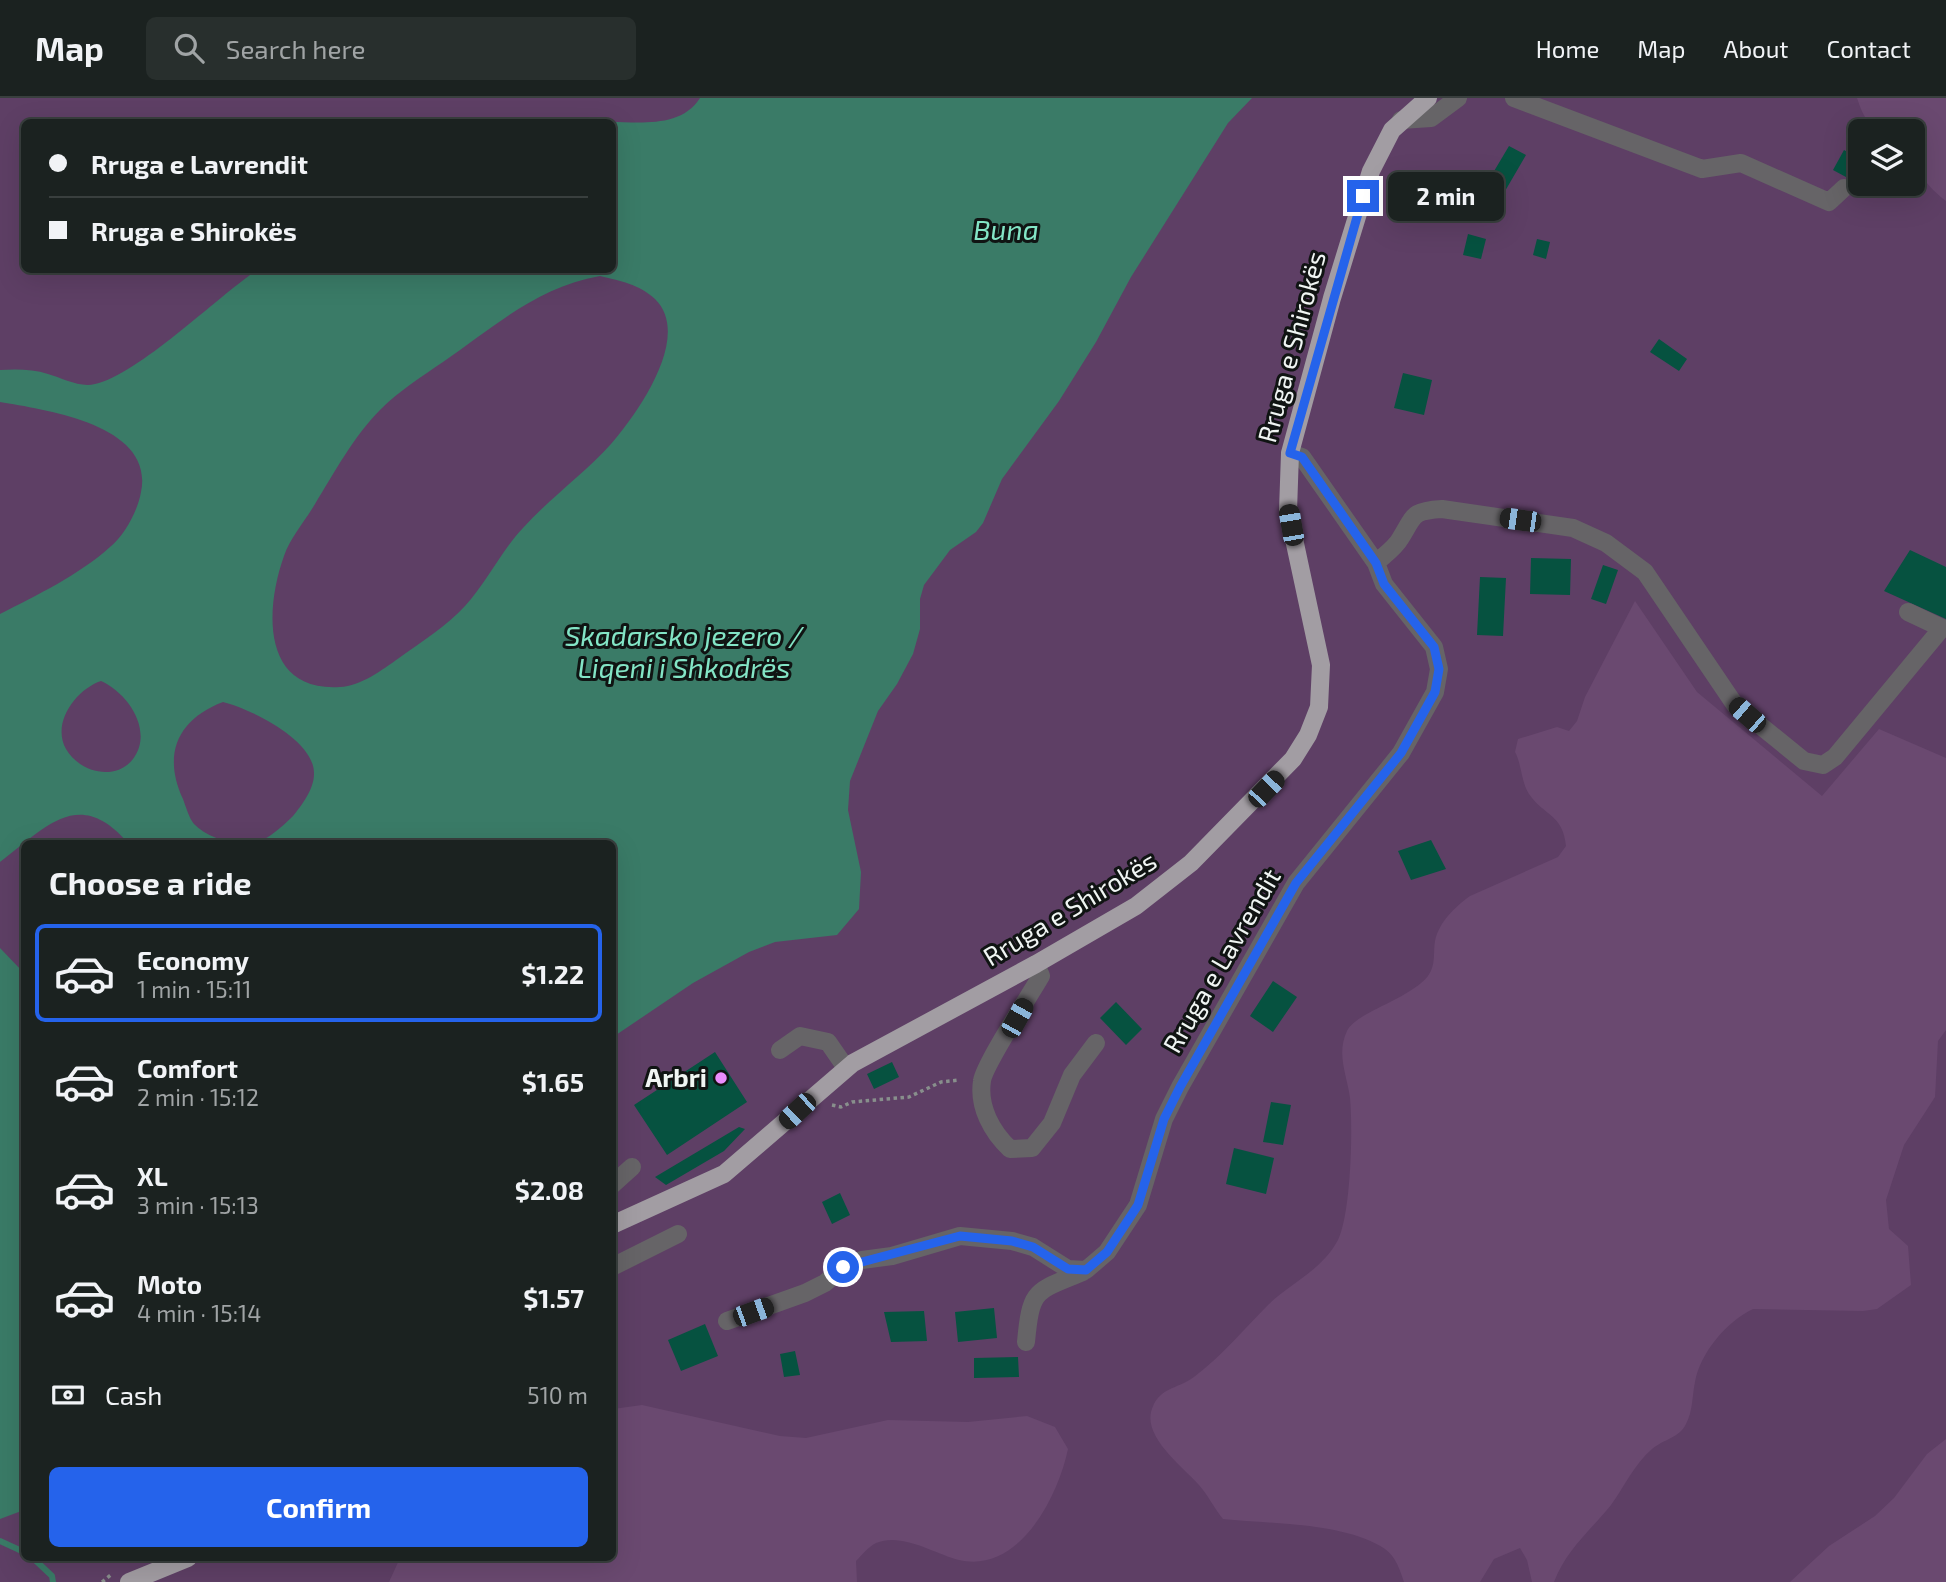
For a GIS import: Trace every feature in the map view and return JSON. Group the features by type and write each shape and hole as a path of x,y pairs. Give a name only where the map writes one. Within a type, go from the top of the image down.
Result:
{"main road":[{"name":"Rruga e Shirokës","path":"616,1223 724,1174 846,1068 1136,906 1174,878 1278,777 1308,735 1319,707 1321,665 1288,511 1290,453 1328,310 1371,171 1388,136 1401,120 1428,98"},
{"path":"130,1582 181,1561"}],"street":[{"path":"1401,120 1431,118 1458,98"},
{"path":"1514,98 1702,169 1741,163 1829,202 1844,188"},
{"name":"Rruga e Lavrendit","path":"1026,1342 1030,1304 1038,1292 1086,1270 1107,1252 1138,1205 1164,1119 1296,883 1401,753 1435,692 1439,669 1434,647 1384,584 1376,563 1302,457 1290,453"},
{"path":"1376,563 1399,541 1410,517 1424,510 1442,509 1573,528 1606,543 1644,572 1735,705 1804,761 1823,765 1835,757 1942,628 1908,612"},
{"path":"1035,964 1041,976 982,1080 985,1110 995,1135 1010,1149 1032,1148 1052,1124 1072,1075 1096,1043"},
{"path":"780,1050 800,1036 828,1042 846,1068"},
{"path":"616,1181 632,1167"},
{"path":"616,1265 677,1234"},
{"path":"727,1321 805,1293 825,1283 843,1267 862,1260 892,1256 960,1236 1012,1241 1033,1247 1068,1269 1086,1270"}],"path":[{"path":"830,1082 832,1107 852,1102 909,1097 941,1082 960,1080"}],"shaded area":[{"path":"0,98 1946,98 1946,1582 0,1582"},
{"path":"1857,98 1946,98 1946,201 1925,180 1925,119 1867,119"},
{"path":"1635,601 1697,692 1822,796 1879,729 1946,758 1946,1030 1938,1041 1935,1097 1904,1145 1886,1200 1889,1229 1908,1246 1911,1285 1877,1309 1753,1309 1734,1321 1716,1339 1703,1360 1695,1382 1690,1414 1683,1429 1652,1449 1640,1461 1611,1505 1572,1550 1554,1582 1532,1582 1527,1560 1520,1548 1494,1559 1480,1582 1404,1582 1392,1556 1368,1540 1329,1529 1223,1519 1202,1489 1159,1442 1151,1422 1151,1412 1163,1393 1204,1369 1269,1304 1324,1260 1338,1240 1346,1211 1351,1149 1350,1098 1342,1056 1347,1031 1352,1024 1409,992 1428,976 1433,963 1437,934 1444,921 1459,905 1470,896 1558,857 1566,846 1557,821 1526,789 1515,752 1518,739 1557,727 1569,731 1577,721 1585,697"},
{"path":"642,1405 780,1436 806,1438 888,1420 968,1422 1027,1416 1055,1427 1068,1449 1055,1489 1032,1528 1017,1544 1000,1555 980,1561 959,1560 918,1545 886,1540 873,1544 856,1561 857,1582 389,1582 399,1561 616,1561 616,1409"},
{"path":"1946,1439 1946,1582 1790,1582 1829,1546 1875,1516 1894,1498 1927,1454"}],"water":[{"name":"Skadarsko jezero / Liqeni i Shkodrës","path":"700,98 1252,98 1228,123 1131,277 1096,342 1059,401 1002,479 983,523 976,532 950,550 924,585 920,599 920,629 913,654 878,711 850,781 848,810 861,872 859,909 837,935 775,942 749,952 693,983 616,1035 616,840 261,840 293,816 307,796 314,774 312,761 293,738 279,728 249,711 223,702 208,709 185,728 178,740 174,767 177,783 194,824 209,835 224,840 125,840 110,826 94,817 78,815 63,818 28,840 21,840 21,845 0,862 0,614 71,575 98,557 121,536 137,506 141,492 141,469 131,451 115,436 93,425 69,416 0,402 0,370 36,371 83,385 95,384 133,366 155,351 253,273 616,273 616,122 660,121 692,108","holes":["600,276 636,286 655,299 665,315 668,333 665,353 657,374 622,431 601,455 523,528 473,597 434,634 356,684 340,687 314,685 295,676 283,662 275,643 273,622 278,577 290,543 362,431 402,390 498,322 536,299 577,281","101,681 129,704 135,714 141,737 133,759 125,766 107,772 79,764 66,749 62,739 64,718 75,699"]},
{"path":"0,948 21,970 21,1511 0,1519"}],"building":[{"path":"1509,146 1526,155 1501,198 1484,188"},
{"path":"1844,150 1848,152 1848,178 1833,170"},
{"path":"1468,234 1486,239 1481,259 1463,255"},
{"path":"1537,239 1550,242 1546,259 1533,255"},
{"path":"1659,339 1687,359 1679,371 1650,352"},
{"path":"1403,373 1432,380 1424,415 1394,408"},
{"path":"1910,550 1946,567 1946,619 1884,591"},
{"path":"1531,558 1571,559 1570,595 1530,594"},
{"path":"1603,565 1618,570 1606,604 1591,599"},
{"path":"1480,577 1506,578 1503,636 1477,635"},
{"path":"1431,840 1446,869 1411,880 1398,851"},
{"path":"1273,981 1297,997 1273,1032 1250,1016"},
{"path":"1116,1002 1142,1029 1126,1045 1100,1018"},
{"path":"715,1052 747,1102 667,1155 634,1105"},
{"path":"892,1062 899,1077 874,1089 867,1074"},
{"path":"1271,1102 1291,1105 1283,1145 1263,1142"},
{"path":"739,1127 745,1129 724,1151 666,1185 655,1177"},
{"path":"1234,1148 1274,1158 1266,1194 1226,1184"},
{"path":"840,1193 850,1215 832,1224 822,1202"},
{"path":"994,1308 997,1338 958,1342 955,1312"},
{"path":"924,1311 927,1341 891,1342 884,1312"},
{"path":"705,1324 718,1356 681,1371 668,1340"},
{"path":"795,1351 800,1375 784,1377 780,1354"},
{"path":"1018,1357 1019,1377 974,1378 974,1358"}],"waterway":[{"path":"0,1541 21,1551"},
{"path":"36,1561 52,1576 53,1582"}],"place":[{"name":"Arbri","path":"721,1078"}],"route":[{"path":"843,1267 960,1236 988,1237 1033,1247 1068,1269 1086,1270 1107,1252 1125,1229 1138,1205 1164,1119 1180,1087 1296,883 1319,851 1401,753 1435,692 1439,669 1434,647 1422,627 1384,584 1376,563 1302,457 1290,453 1301,405 1363,196"}],"water label":[{"name":"Buna","path":"1006,230"}]}
